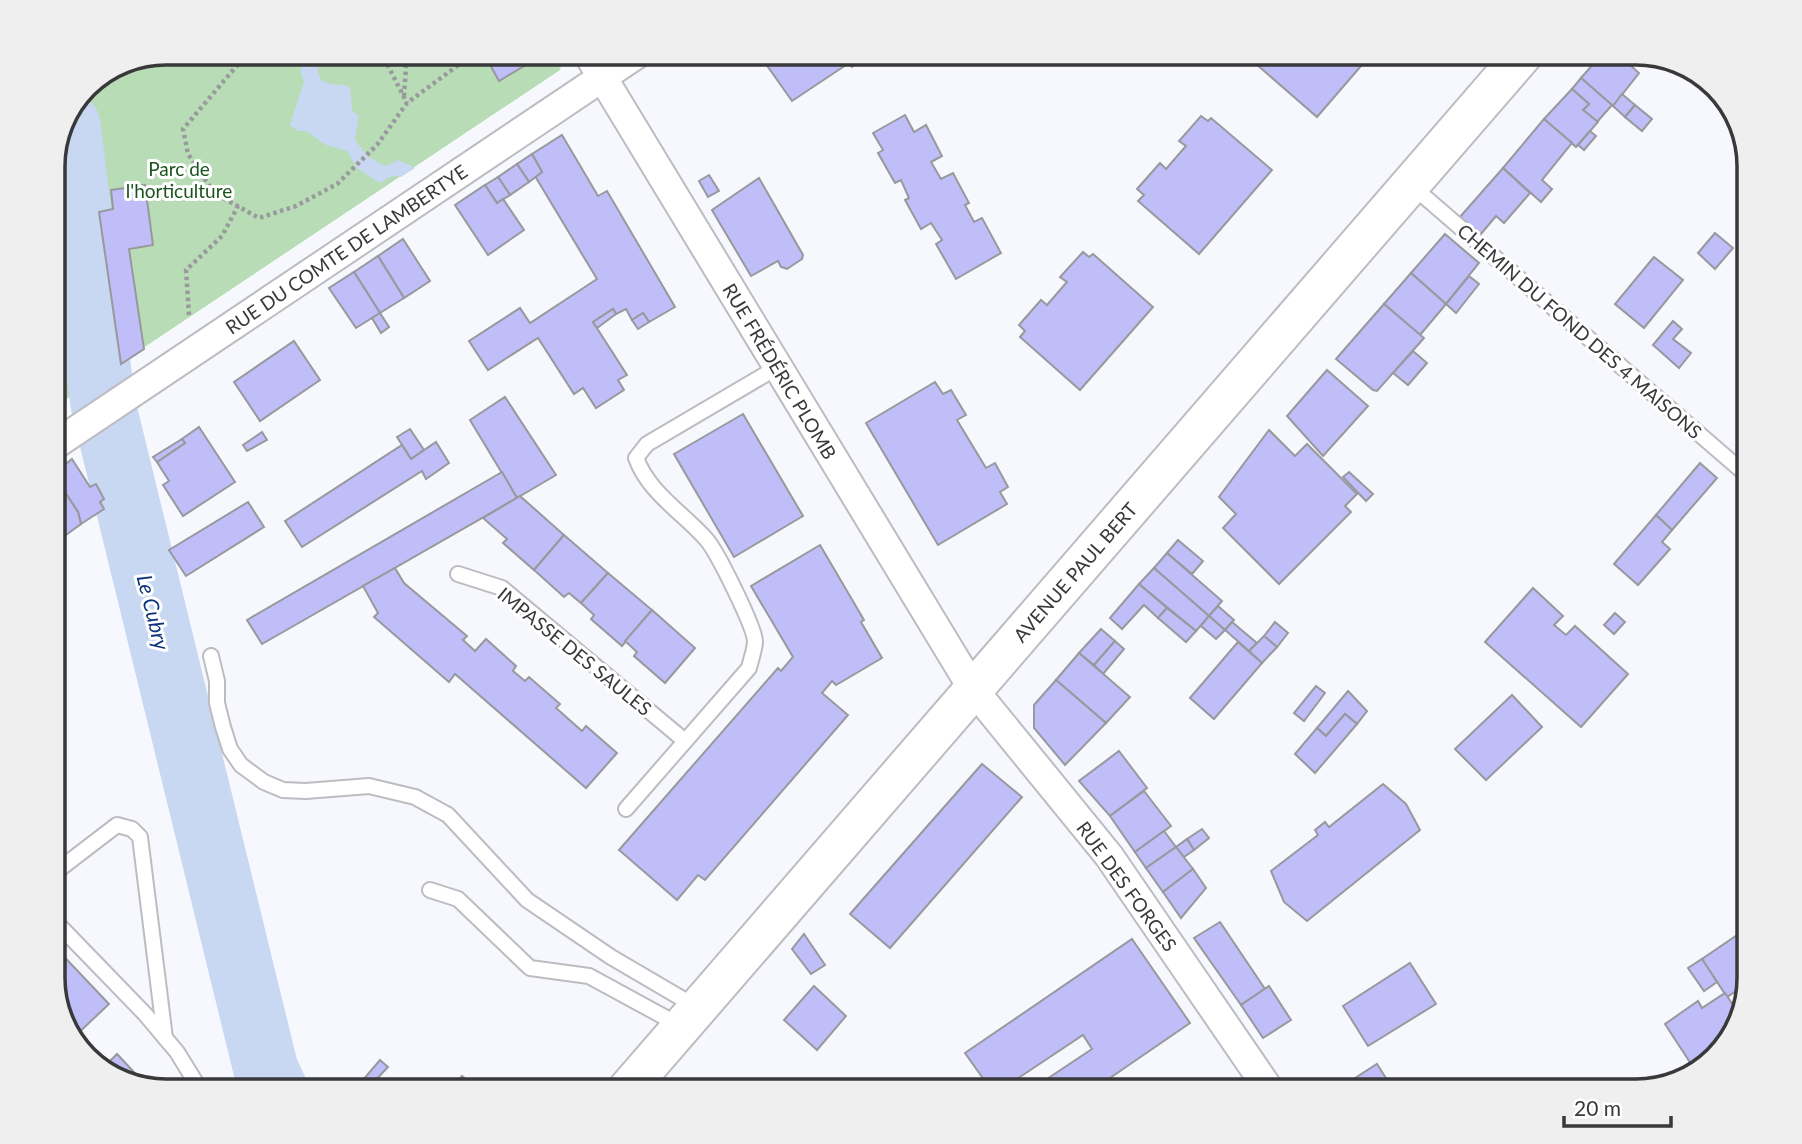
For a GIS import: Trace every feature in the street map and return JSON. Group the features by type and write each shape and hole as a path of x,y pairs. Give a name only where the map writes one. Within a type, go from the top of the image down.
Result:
{"main road":[{"name":"AVENUE PAUL BERT","path":"637,1079 1514,65"}],"street":[{"name":"RUE FRÉDÉRIC PLOMB","path":"595,65 973,690"},
{"name":"RUE DU COMTE DE LAMBERTYE","path":"65,438 622,65"},
{"name":"RUE DES FORGES","path":"973,690 1109,856 1262,1079"}],"lane":[{"name":"CHEMIN DU FOND DES 4 MAISONS","path":"1410,184 1737,467"},
{"path":"625,809 749,668 755,642 751,622 708,541 652,487 636,458 647,444 778,368"},
{"name":"IMPASSE DES SAULES","path":"458,574 502,588 685,741"},
{"path":"211,656 223,727 230,748 241,765 264,782 283,790 369,786 415,797 448,815 527,900 692,1017"},
{"path":"65,865 117,825 132,829 140,837 165,1038"},
{"path":"430,890 458,898 530,968 589,976 692,1017"},
{"path":"65,932 165,1038 194,1079"}],"path":[{"path":"237,65 183,129 188,154 214,193 259,218 296,206 337,184 377,145 407,103 459,65"},
{"path":"388,65 407,103"},
{"path":"404,97 406,65"},
{"path":"190,317 186,270 222,236 238,206"}],"green space":[{"name":"Parc de l'horticulture","path":"166,65 561,65 560,70 65,400 65,160 72,127 94,94 110,82 127,72"}],"water":[{"path":"304,65 318,65 321,80 350,87 352,110 359,116 355,140 367,156 385,166 399,160 415,168 401,177 395,175 379,183 357,168 347,151 326,145 306,131 298,131 290,125 304,82 300,70"}],"building":[{"path":"490,65 526,65 499,81"},
{"path":"767,65 846,65 792,101"},
{"path":"1257,65 1362,65 1317,117"},
{"path":"1592,65 1630,65 1639,73 1613,106 1581,78"},
{"path":"1581,78 1612,105 1597,122 1583,110 1589,104 1572,89"},
{"path":"1572,89 1589,104 1583,110 1598,122 1576,147 1544,119"},
{"path":"1622,94 1635,105 1625,117 1613,106"},
{"path":"1635,105 1652,119 1642,131 1625,117"},
{"path":"905,115 914,132 926,125 942,156 931,162 941,179 953,173 969,203 965,205 974,222 982,218 1001,253 956,279 936,244 942,240 931,223 921,229 905,200 909,198 901,180 895,183 878,153 883,150 873,133"},
{"path":"1201,116 1208,121 1211,118 1272,170 1199,254 1138,201 1144,195 1137,189 1160,163 1166,169 1186,146 1179,141"},
{"path":"1544,119 1572,143 1542,180 1552,189 1541,202 1503,168"},
{"path":"1590,131 1596,136 1584,150 1578,145"},
{"path":"562,135 598,196 607,191 675,307 649,322 643,313 632,320 626,309 616,314 613,309 593,322 627,375 618,380 624,390 596,408 583,388 574,394 538,338 488,370 469,341 520,308 530,323 597,279 535,176 542,172 532,154"},
{"path":"532,154 542,172 529,182 517,164"},
{"path":"517,164 529,182 510,195 498,177"},
{"path":"1503,168 1530,193 1504,223 1496,216 1481,234 1460,217"},
{"path":"709,175 719,191 708,197 699,181"},
{"path":"498,177 510,195 497,203 485,185"},
{"path":"759,178 803,255 802,259 787,269 781,267 778,261 751,276 712,210"},
{"path":"145,185 153,245 129,249 144,349 121,364 99,212 113,209 111,190"},
{"path":"485,185 497,203 503,199 524,230 488,255 455,205"},
{"path":"1715,233 1733,248 1715,269 1698,253"},
{"path":"1445,234 1479,263 1446,304 1411,273"},
{"path":"403,239 430,281 404,298 378,256"},
{"path":"1083,252 1089,257 1093,254 1153,307 1080,390 1020,337 1025,331 1019,325 1041,300 1047,305 1067,282 1060,277"},
{"path":"378,256 404,298 380,313 354,272"},
{"path":"1654,257 1683,280 1644,328 1615,304"},
{"path":"354,272 380,313 356,328 329,288"},
{"path":"1411,273 1446,304 1420,335 1384,304"},
{"path":"1469,276 1479,284 1456,313 1446,304"},
{"path":"1384,304 1424,338 1377,391 1336,359"},
{"path":"613,309 616,314 597,328 593,322"},
{"path":"380,313 389,327 381,333 372,318"},
{"path":"643,313 649,322 638,329 632,320"},
{"path":"1673,321 1682,329 1673,339 1691,353 1679,368 1653,345"},
{"path":"294,341 320,380 260,421 234,382"},
{"path":"1413,351 1427,363 1408,385 1393,373"},
{"path":"1327,370 1368,406 1323,456 1287,416"},
{"path":"935,382 943,394 951,390 966,415 957,420 986,468 995,463 1008,487 1000,492 1007,504 938,545 866,423"},
{"path":"505,397 556,475 517,498 470,420"},
{"path":"743,414 803,516 734,557 674,454"},
{"path":"199,427 235,482 183,516 163,485 169,481 157,462 185,443 182,439"},
{"path":"410,429 424,450 411,459 397,437"},
{"path":"1269,430 1295,456 1307,444 1357,494 1345,506 1351,512 1279,584 1223,528 1236,514 1219,497"},
{"path":"262,432 267,440 247,451 243,445"},
{"path":"182,439 185,443 157,462 153,457"},
{"path":"436,442 449,463 426,479 422,471 302,547 285,521 402,445 411,459"},
{"path":"72,459 90,487 96,484 104,499 100,502 104,509 81,524 78,512 65,492 65,465"},
{"path":"1700,463 1717,478 1672,530 1656,515"},
{"path":"502,472 517,498 262,644 247,620"},
{"path":"1349,472 1373,494 1366,501 1343,477"},
{"path":"65,492 78,512 81,524 65,536"},
{"path":"520,496 564,535 534,570 503,543 507,539 483,518"},
{"path":"248,502 264,527 186,576 169,550"},
{"path":"1656,515 1672,530 1662,542 1670,549 1638,585 1614,564"},
{"path":"564,535 608,573 581,603 569,593 564,597 534,570"},
{"path":"1178,540 1203,561 1192,574 1167,553"},
{"path":"820,545 864,620 861,622 882,658 836,685 832,681 822,693 848,715 705,880 698,875 677,900 619,850 778,668 781,671 793,657 751,586"},
{"path":"1167,553 1222,601 1209,616 1154,568"},
{"path":"395,568 404,583 467,636 463,640 475,651 486,639 516,666 513,671 525,681 529,677 560,704 556,708 582,731 586,726 617,753 586,788 455,674 449,682 374,617 378,613 363,586"},
{"path":"1154,568 1209,616 1196,631 1139,584"},
{"path":"608,573 652,610 622,646 591,619 594,615 581,603"},
{"path":"1139,584 1167,608 1158,618 1144,605 1122,629 1110,618"},
{"path":"1533,588 1563,616 1554,625 1566,635 1575,626 1628,674 1581,727 1485,642"},
{"path":"1218,606 1234,620 1225,630 1209,616"},
{"path":"1167,608 1196,631 1186,642 1158,618"},
{"path":"652,610 695,648 665,683 634,656 637,652 625,641"},
{"path":"1615,613 1625,622 1614,634 1604,625"},
{"path":"1209,616 1225,630 1216,639 1201,626"},
{"path":"1232,622 1257,643 1249,651 1225,630"},
{"path":"1275,622 1288,633 1277,647 1264,636"},
{"path":"1101,629 1115,641 1094,665 1079,653"},
{"path":"1264,636 1277,647 1262,663 1249,651"},
{"path":"1115,641 1124,649 1103,674 1094,665"},
{"path":"1238,642 1262,663 1214,719 1190,698"},
{"path":"1079,653 1130,697 1106,723 1056,680"},
{"path":"1056,680 1106,723 1065,765 1034,728 1034,705"},
{"path":"1316,686 1325,693 1304,721 1294,713"},
{"path":"1348,691 1367,711 1357,724 1345,714 1326,736 1317,728"},
{"path":"1512,695 1542,727 1486,780 1455,749"},
{"path":"1345,714 1357,724 1315,773 1295,754 1317,728 1326,736"},
{"path":"1119,751 1147,788 1110,816 1079,781"},
{"path":"982,764 1022,797 890,948 850,914"},
{"path":"1383,784 1406,804 1420,830 1307,921 1284,902 1271,871 1318,835 1315,830 1325,822 1329,827"},
{"path":"1144,791 1171,826 1135,852 1110,816"},
{"path":"1202,829 1209,838 1194,850 1187,839"},
{"path":"1164,831 1176,847 1146,868 1135,852"},
{"path":"1187,839 1194,850 1184,857 1176,847"},
{"path":"1176,847 1193,869 1163,892 1146,868"},
{"path":"1193,869 1206,888 1181,918 1163,892"},
{"path":"1220,922 1265,989 1241,1005 1194,938"},
{"path":"804,934 825,965 811,974 792,949"},
{"path":"1737,935 1736,991 1727,997 1702,959"},
{"path":"1132,939 1190,1023 1108,1079 1047,1079 1092,1049 1083,1035 1017,1079 983,1079 965,1053"},
{"path":"65,958 109,1004 80,1031 67,998"},
{"path":"1702,959 1717,982 1704,991 1688,968"},
{"path":"1410,963 1436,1004 1368,1046 1343,1006"},
{"path":"814,986 846,1016 817,1050 784,1020"},
{"path":"1269,986 1291,1020 1263,1038 1241,1005"},
{"path":"1725,993 1733,1006 1724,1029 1716,1040 1691,1063 1665,1024 1698,1001 1702,1008"},
{"path":"117,1054 137,1075 127,1072 109,1062"},
{"path":"380,1060 388,1067 377,1079 364,1079"},
{"path":"1377,1064 1387,1079 1354,1079"}],"waterway":[{"name":"Le Cubry","path":"69,136 103,404 270,1079"}]}
